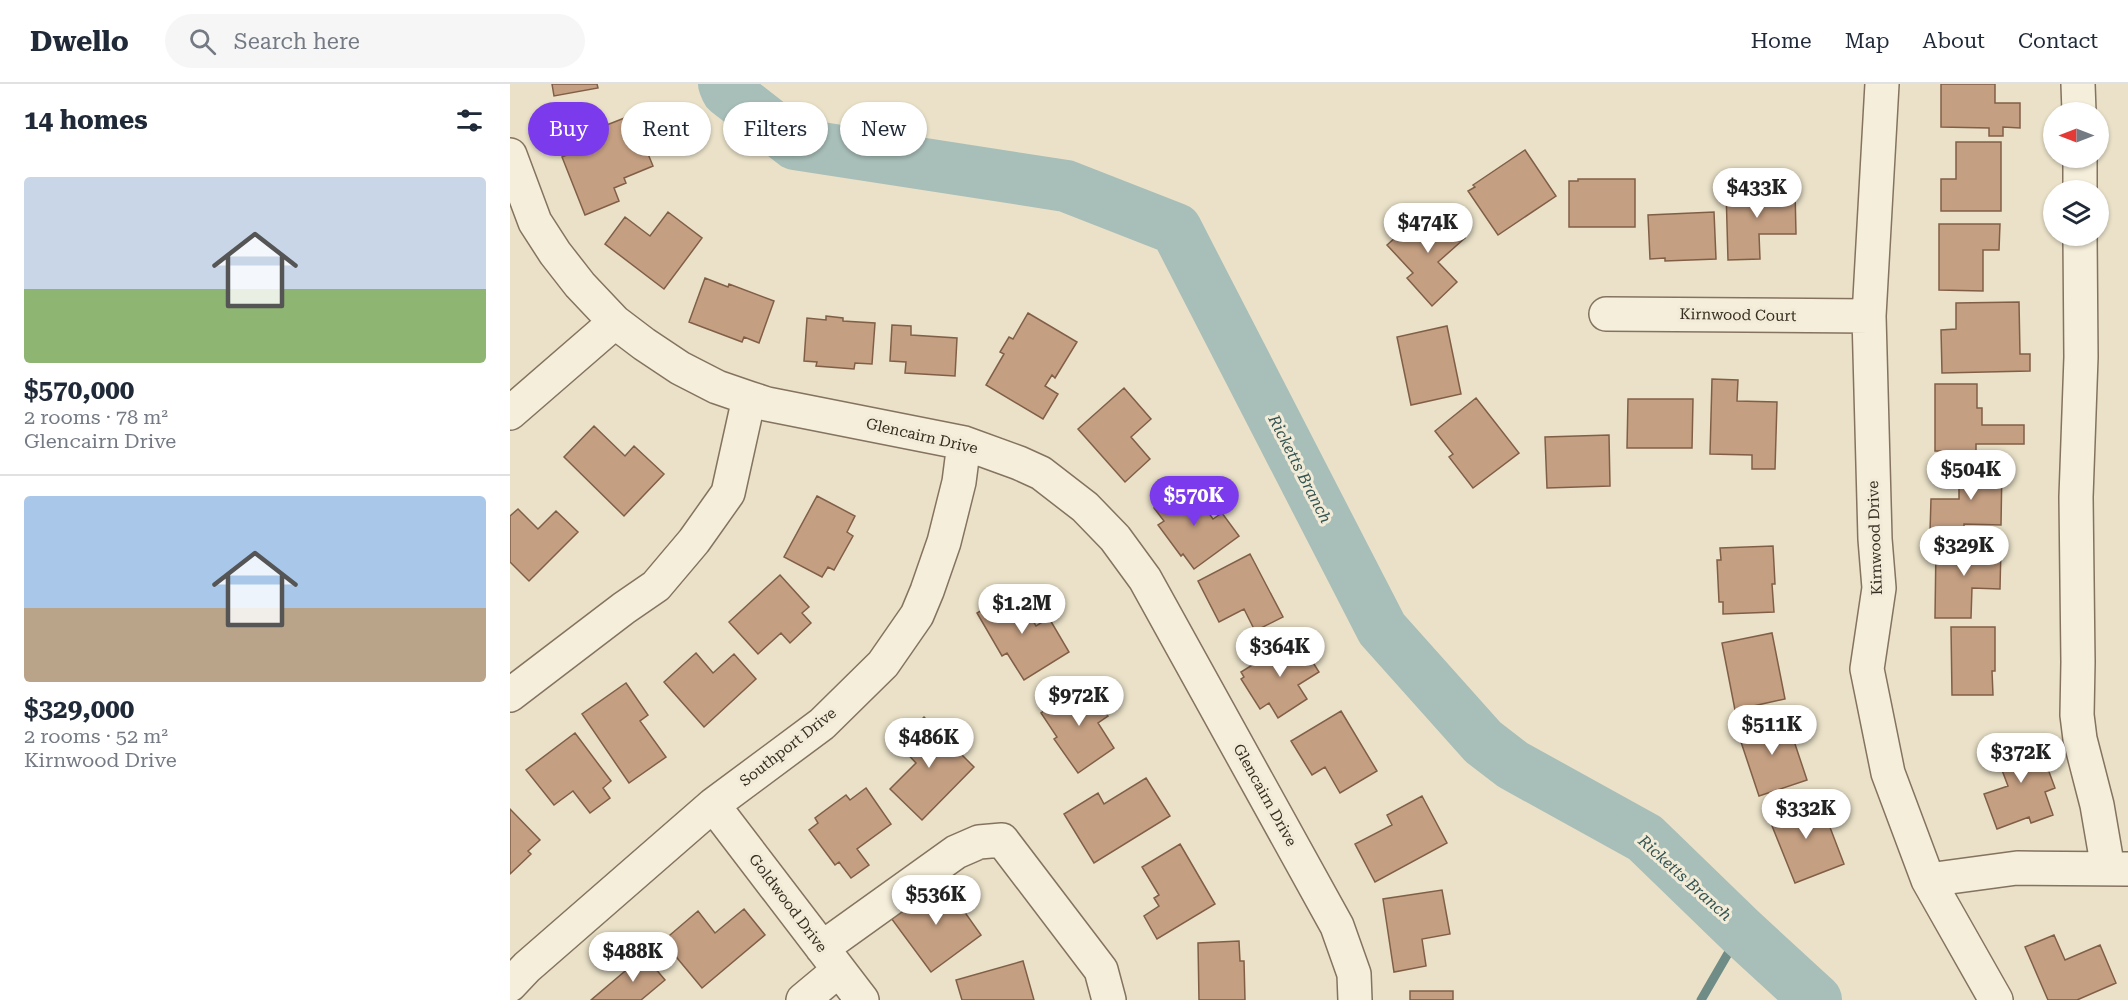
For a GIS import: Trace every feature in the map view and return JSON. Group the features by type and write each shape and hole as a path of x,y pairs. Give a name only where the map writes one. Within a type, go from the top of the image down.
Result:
{"street":[{"name":"Kirnwood Drive","path":"1882,84 1869,316 1875,539 1879,588 1867,669 1888,773 1928,880 1994,994"},
{"path":"2078,84 2079,102"},
{"name":"Glencairn Drive","path":"510,155 535,222 580,285 615,322 680,368 717,387 767,404 964,443 1041,473 1085,507 1115,538 1146,579 1337,926 1354,974 1355,1000"},
{"path":"1928,880 2017,867 2118,869 2097,805 2080,740 2077,715 2076,497 2081,357 2080,246"},
{"name":"Kirnwood Court","path":"1606,314 1869,316"},
{"path":"510,413 615,322"},
{"path":"510,695 656,586 694,541 728,493 749,398"},
{"name":"Southport Drive","path":"510,985 536,959 713,805 822,724 883,664 917,615 927,591 944,542 959,482 964,443"},
{"name":"Goldwood Drive","path":"713,805 862,1000"},
{"path":"803,1000 831,959 956,852 979,842 1002,840 1101,970 1109,1000"}],"building":[{"path":"552,84 597,84 598,88 554,96"},
{"path":"1941,84 1995,84 1995,103 2020,103 2020,128 2003,127 2003,136 1989,136 1989,128 1941,127"},
{"path":"621,119 621,156 649,156 653,166 624,178 626,183 614,188 619,201 585,215 562,157 609,156 609,124"},
{"path":"1956,142 2001,142 2001,211 1941,211 1941,179 1956,179"},
{"path":"1525,150 1556,196 1498,235 1468,191 1475,187 1473,185"},
{"path":"1578,179 1635,179 1635,227 1569,227 1569,181 1578,181"},
{"path":"1726,190 1795,190 1796,234 1759,234 1760,259 1728,260"},
{"path":"1436,206 1465,238 1438,262 1457,282 1432,306 1407,278 1413,273 1387,245 1407,227 1410,230"},
{"path":"668,212 702,238 664,289 605,244 625,217 650,236"},
{"path":"1714,212 1716,259 1665,261 1665,258 1650,259 1648,215"},
{"path":"1939,224 2000,224 1999,250 1983,250 1983,291 1939,290"},
{"path":"705,278 728,287 729,284 774,301 759,343 744,337 742,342 689,322"},
{"path":"2019,302 2020,354 2030,354 2030,371 1942,373 1941,330 1956,329 1956,303"},
{"path":"1028,313 1077,342 1055,378 1052,375 1045,386 1058,394 1043,419 986,385 1004,354 1000,352 1009,337 1013,339"},
{"path":"826,316 843,318 843,321 875,323 872,364 855,363 854,369 816,366 817,362 804,361 807,318 826,320"},
{"path":"892,325 911,326 911,335 957,338 955,376 905,373 906,362 890,361"},
{"path":"1447,326 1461,394 1411,405 1397,337"},
{"path":"1712,379 1738,380 1737,401 1777,402 1775,469 1752,469 1752,455 1710,454"},
{"path":"1935,384 1977,384 1977,408 1982,408 1982,425 2024,425 2024,444 1976,444 1976,451 1935,451"},
{"path":"1124,388 1151,419 1131,437 1150,459 1125,482 1078,429"},
{"path":"1476,398 1519,453 1473,488 1449,457 1453,454 1435,431"},
{"path":"1628,399 1693,399 1692,448 1627,448"},
{"path":"594,426 625,456 634,446 664,474 624,516 564,457"},
{"path":"1609,435 1610,486 1547,488 1545,437"},
{"path":"1959,465 2002,465 2001,525 1964,524 1964,532 1930,532 1931,499 1959,499"},
{"path":"1187,483 1213,519 1222,513 1239,536 1194,569 1183,554 1181,556 1158,525 1164,521 1154,508"},
{"path":"817,496 855,516 847,532 853,536 834,570 828,567 822,577 784,557"},
{"path":"518,509 538,529 556,511 578,532 529,581 510,562 510,516"},
{"path":"1936,545 2001,546 2000,589 1972,588 1971,618 1935,618"},
{"path":"1773,546 1774,612 1723,614 1723,602 1719,602 1717,560 1721,560 1720,548"},
{"path":"1250,554 1283,617 1255,631 1244,609 1219,622 1198,581"},
{"path":"780,575 809,607 802,613 811,623 790,643 781,633 758,654 729,622"},
{"path":"1015,590 1036,626 1049,618 1069,652 1024,680 1007,653 1002,656 977,613"},
{"path":"1951,627 1995,627 1993,695 1952,695"},
{"path":"1772,633 1785,699 1735,710 1722,643"},
{"path":"1297,637 1319,672 1298,685 1307,699 1278,718 1269,703 1260,709 1241,679 1244,677 1241,672"},
{"path":"696,653 713,673 734,654 756,679 704,727 664,682"},
{"path":"1085,682 1108,716 1098,723 1114,748 1078,773 1054,739 1057,737 1041,713"},
{"path":"626,683 648,715 640,721 666,757 629,783 582,714"},
{"path":"1341,711 1377,771 1340,793 1325,767 1312,775 1291,741"},
{"path":"924,717 974,767 922,820 890,789 916,763 898,744"},
{"path":"1786,717 1807,780 1759,796 1738,733"},
{"path":"575,733 611,781 603,788 610,798 590,813 573,791 554,805 526,770"},
{"path":"2035,734 2055,788 2045,792 2053,815 2031,823 2029,817 1997,829 1984,794 2008,786 1994,749"},
{"path":"1146,778 1170,816 1094,863 1064,814 1098,793 1104,804"},
{"path":"866,788 891,824 857,849 869,865 851,878 839,862 835,865 809,830 818,823 815,818 846,795 850,800"},
{"path":"1422,796 1447,843 1375,882 1355,844 1392,825 1387,815"},
{"path":"1818,796 1844,864 1795,883 1768,816"},
{"path":"510,809 540,840 528,851 531,854 510,874"},
{"path":"1180,844 1215,904 1157,939 1144,916 1159,906 1154,898 1159,895 1142,867"},
{"path":"942,880 981,935 931,972 891,918"},
{"path":"1442,890 1450,934 1422,939 1426,966 1394,972 1383,899"},
{"path":"744,909 765,935 702,988 663,941 698,911 715,933"},
{"path":"2054,935 2065,960 2100,945 2116,983 2077,1000 2048,1000 2025,947"},
{"path":"1239,941 1240,961 1244,961 1245,1000 1199,1000 1198,943"},
{"path":"644,955 665,980 641,1000 591,1000"},
{"path":"1023,961 1034,1000 962,1000 956,980"},
{"path":"1410,991 1453,991 1453,1000 1410,1000"}],"waterway":[{"name":"Ricketts Branch","path":"724,84 727,91 795,144 1066,186 1176,229 1382,629 1483,742 1513,765 1645,838 1816,1000"},
{"path":"1701,1000 1741,931"}]}
